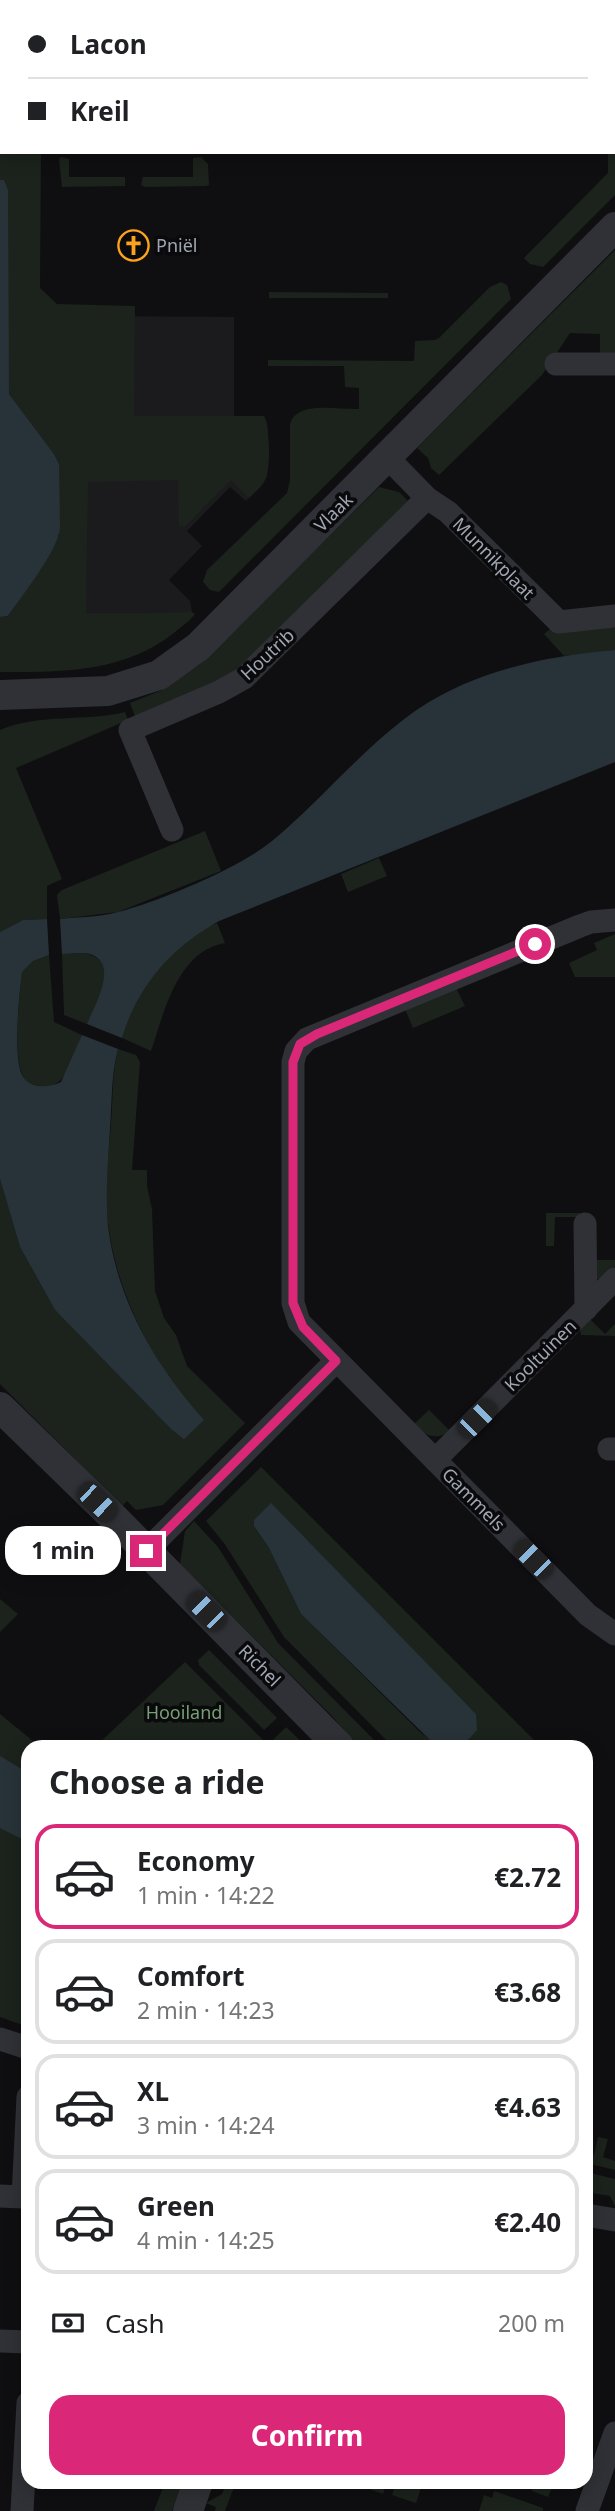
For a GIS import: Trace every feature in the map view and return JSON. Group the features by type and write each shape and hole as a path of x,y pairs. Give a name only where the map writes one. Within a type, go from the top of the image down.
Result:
{"street":[{"name":"Vlaak","path":"0,695 108,691 159,675 198,647 615,228"},
{"path":"556,364 615,364"},
{"name":"Munnikplaat","path":"387,457 428,498 448,512 559,622 615,616"},
{"name":"Houtrib","path":"172,830 130,730 219,692 244,678 428,498"},
{"name":"Gammels","path":"615,920 580,926 317,1034 300,1044 293,1062 293,1303 303,1327 588,1615 615,1634"},
{"path":"585,1224 586,1309"},
{"name":"Kooltuinen","path":"435,1460 615,1279"},
{"path":"146,1551 336,1361"},
{"name":"Richel","path":"0,1406 333,1740"},
{"path":"0,2039 21,2046"},
{"path":"0,2196 21,2197"},
{"path":"593,2216 615,2220"},
{"path":"0,2341 21,2342"},
{"path":"587,2511 615,2433"},
{"path":"22,2511 23,2489"},
{"path":"188,2511 196,2489"}],"shaded area":[{"path":"0,180 4,180 8,190 9,394 59,464 60,528 58,538 39,573 8,616 0,617"},
{"path":"83,316 234,317 234,416 264,416 268,428 267,477 246,501 230,487 187,531 202,546 169,580 190,601 192,612 86,613"},
{"path":"615,650 615,762 219,921 186,943 158,970 137,1001 122,1038 87,1024 99,997 104,976 103,967 99,959 90,954 62,954 60,919 104,915 135,907 176,892 240,862 291,825 361,756 398,724 418,709 464,684 538,661"},
{"path":"47,919 49,955 33,961 22,972 17,1025 19,1066 29,1083 51,1085 61,1082 82,1035 118,1049 113,1079 108,1166 108,1226 120,1280 141,1330 170,1377 204,1420 184,1439 171,1429 55,1310 20,1247 0,1179 0,932 23,920"},
{"path":"271,1503 476,1714 477,1730 468,1740 430,1740 301,1614 269,1548 254,1526 254,1520"},
{"path":"0,1756 21,1769 21,1838 0,1828"}],"green space":[{"path":"0,154 41,154 40,288 57,304 135,306 134,416 264,416 268,429 268,467 260,487 249,498 231,480 185,526 179,526 178,480 88,482 86,613 195,614 155,645 114,663 47,672 0,672 0,617 8,616 59,535 59,464 9,394 4,180 0,180"},
{"path":"608,154 615,154 615,195 543,267 530,264 524,258 608,173"},
{"path":"61,157 69,159 69,177 125,177 125,186 62,187"},
{"path":"201,157 208,164 209,185 141,185 143,177 193,177 193,158"},
{"path":"615,250 615,353 600,353 600,334 570,333 542,375 439,475 431,468 428,458 417,448"},
{"path":"501,282 507,285 511,299 219,592 210,590 203,582 207,570 287,493 290,480 290,424 294,417 309,409 359,409 359,388 345,387 344,366 268,366 268,360 414,361 415,341 439,338 490,287"},
{"path":"269,292 388,293 388,298 269,298"},
{"path":"379,487 399,492 408,501 238,668 220,680 135,717 130,703 160,691 199,665"},
{"path":"615,627 615,650 564,656 544,634 550,629 555,633"},
{"path":"125,712 128,720 16,768 62,879 47,886 47,919 23,920 0,932 0,730 31,721"},
{"path":"205,831 221,871 118,912 60,919 57,895 62,890"},
{"path":"379,858 387,876 348,892 341,874"},
{"path":"217,923 225,943 209,948 195,958 184,971 167,1002 151,1051 122,1038 136,1002 157,970 184,942"},
{"path":"615,934 615,977 575,977 569,963 597,950 594,943"},
{"path":"82,953 101,963 104,972 101,993 87,1024 64,1015 62,954"},
{"path":"49,955 54,1022 82,1035 63,1077 50,1086 41,1086 26,1080 20,1067 17,1041 18,1009 22,972 33,961"},
{"path":"456,988 465,1006 413,1028 405,1009"},
{"path":"118,1049 136,1055 140,1062 132,1170 147,1170 152,1209 155,1291 164,1318 176,1335 187,1366 245,1423 163,1505 136,1510 127,1501 122,1506 0,1384 0,1179 20,1247 55,1310 171,1429 181,1394 152,1349 128,1302 108,1225 106,1179"},
{"path":"546,1213 580,1213 580,1217 555,1217 554,1246 546,1246"},
{"path":"596,1260 615,1260 615,1266 602,1280 597,1279"},
{"path":"590,1319 605,1334 615,1324 615,1336 581,1335 580,1330"},
{"path":"429,1410 450,1431 435,1436 427,1434 414,1424"},
{"path":"261,1467 534,1740 469,1740 476,1714 270,1504 254,1526 269,1548 301,1614 430,1740 386,1740 284,1637 224,1543 206,1521"},
{"path":"194,1521 218,1547 278,1643 374,1740 353,1740 180,1564 185,1531"},
{"path":"0,1599 18,1614 0,1632"},
{"path":"209,1650 277,1718 264,1730 199,1665 198,1660"},
{"name":"Hooiland","path":"185,1662 263,1740 102,1740"},
{"path":"0,1714 32,1740 21,1740 21,2024 0,2017"},
{"path":"286,1727 300,1740 273,1740"},
{"path":"598,2137 608,2139 603,2157 615,2161 615,2170 593,2165"},
{"path":"593,2174 615,2179 615,2206 610,2196 593,2193"},
{"path":"162,2489 180,2489 172,2511 154,2511"},
{"path":"224,2489 233,2489 225,2511 215,2511 216,2507 206,2503 222,2494"},
{"path":"369,2489 385,2489 383,2494"},
{"path":"394,2489 421,2489 416,2503 392,2495"},
{"path":"532,2489 551,2489 548,2497"},
{"path":"494,2491 543,2508 543,2511 479,2511 484,2495 492,2498"}],"place":[{"name":"Pniël","path":"133,245"}],"route":[{"path":"146,1551 336,1361 299,1322 293,1303 293,1062 300,1044 307,1038 535,944"}]}
